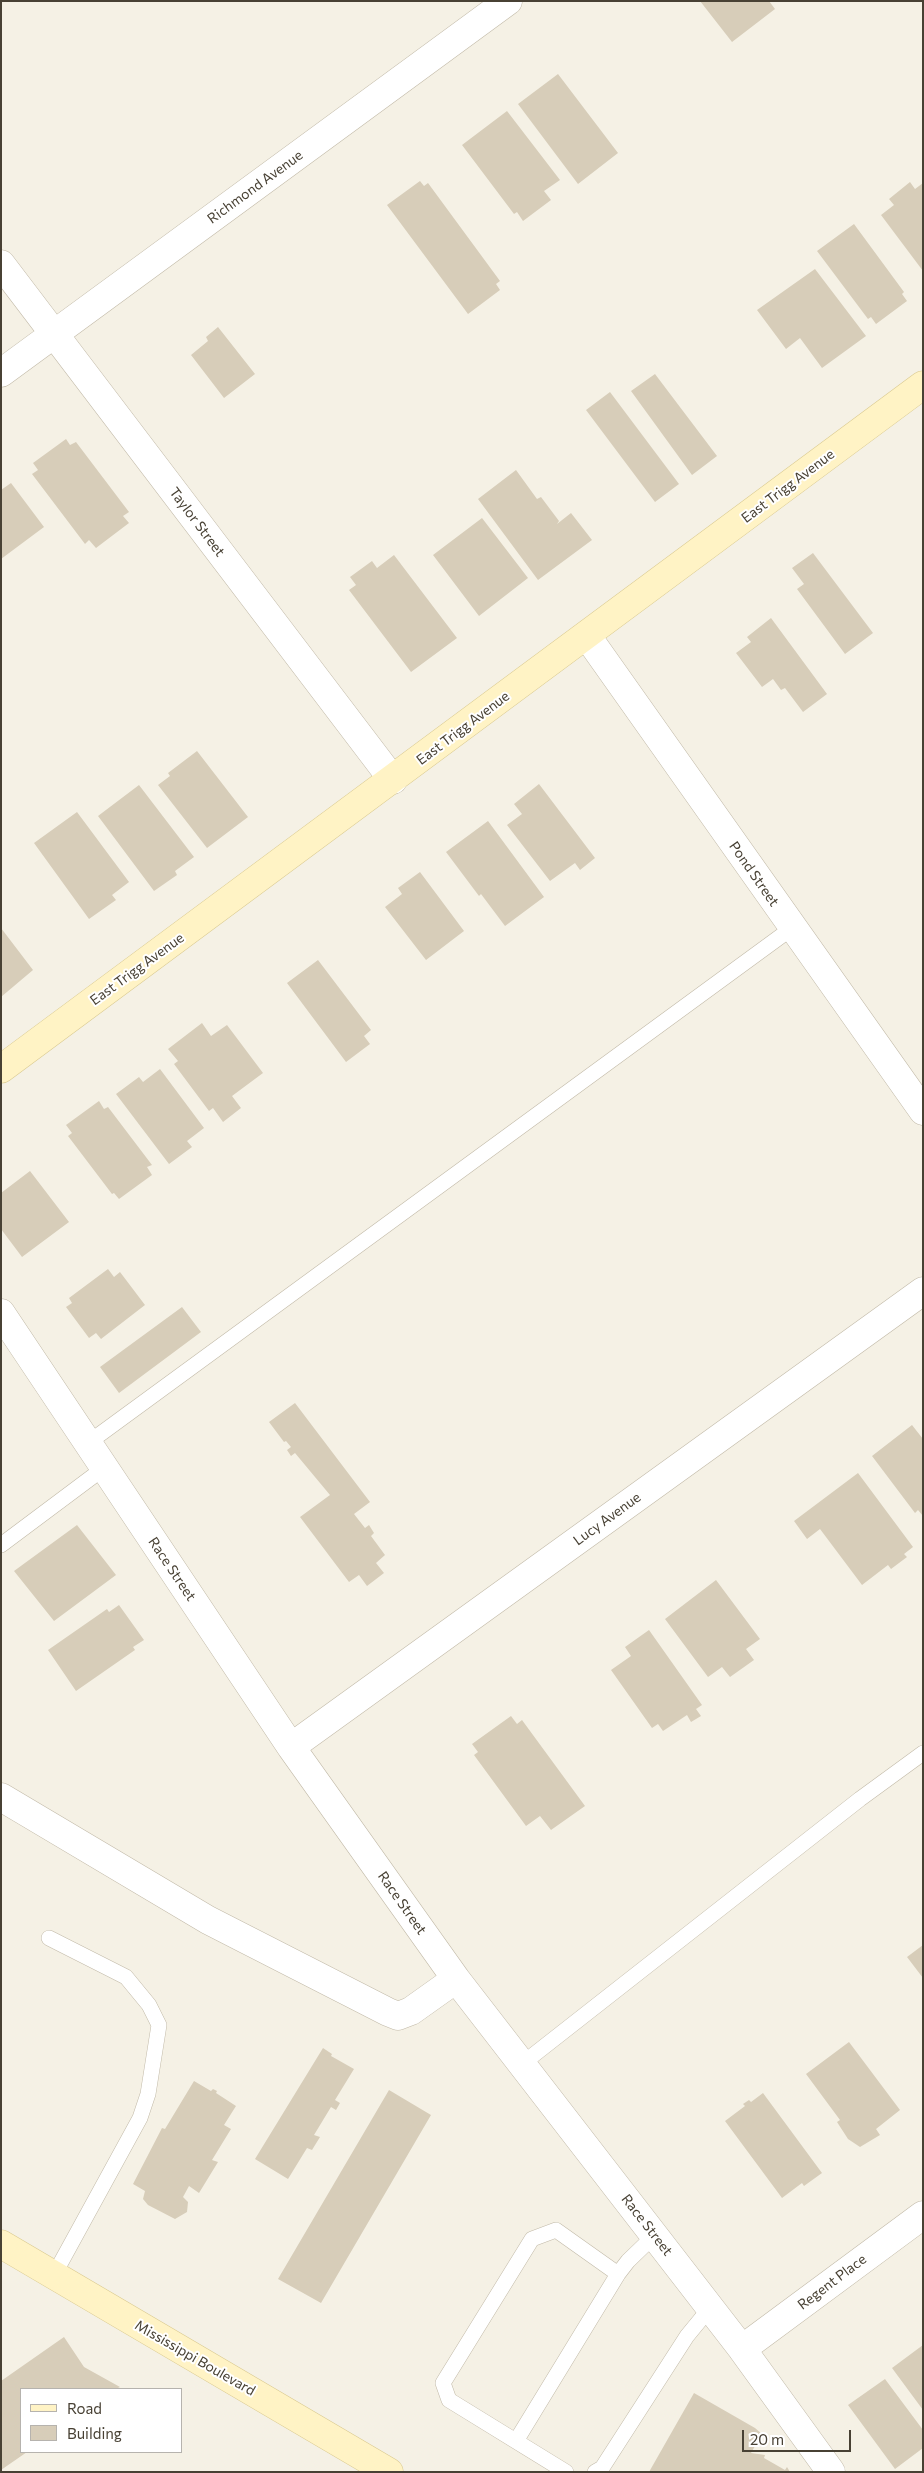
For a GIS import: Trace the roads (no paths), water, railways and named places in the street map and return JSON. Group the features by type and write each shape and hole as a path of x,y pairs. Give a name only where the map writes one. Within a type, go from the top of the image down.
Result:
{"street":[{"name":"Richmond Avenue","path":"1,373 498,4"},
{"name":"Taylor Street","path":"1,264 393,780"},
{"name":"East Trigg Avenue","path":"1,1069 923,385"},
{"name":"Pond Street","path":"587,636 923,1111"},
{"name":"Lucy Avenue","path":"291,1747 923,1291"},
{"name":"Race Street","path":"1,1313 291,1747 456,1979 742,2349 832,2472"},
{"path":"1,1797 208,1920 398,2016 411,2011 456,1979"},
{"name":"Regent Place","path":"742,2349 923,2214"},
{"name":"Mississippi Boulevard","path":"4,2250 54,2275 389,2472"}],"lane":[{"path":"88,1443 792,928"},
{"path":"1,1545 104,1468"},
{"path":"522,2064 860,1799 923,1753"},
{"path":"50,1938 126,1977 149,2005 159,2025 148,2094 140,2118 54,2275"},
{"path":"566,2472 449,2400 443,2383 532,2239 556,2230 618,2274"},
{"path":"516,2441 618,2274 654,2235"},
{"path":"595,2472 602,2468 688,2336 710,2308"}]}
